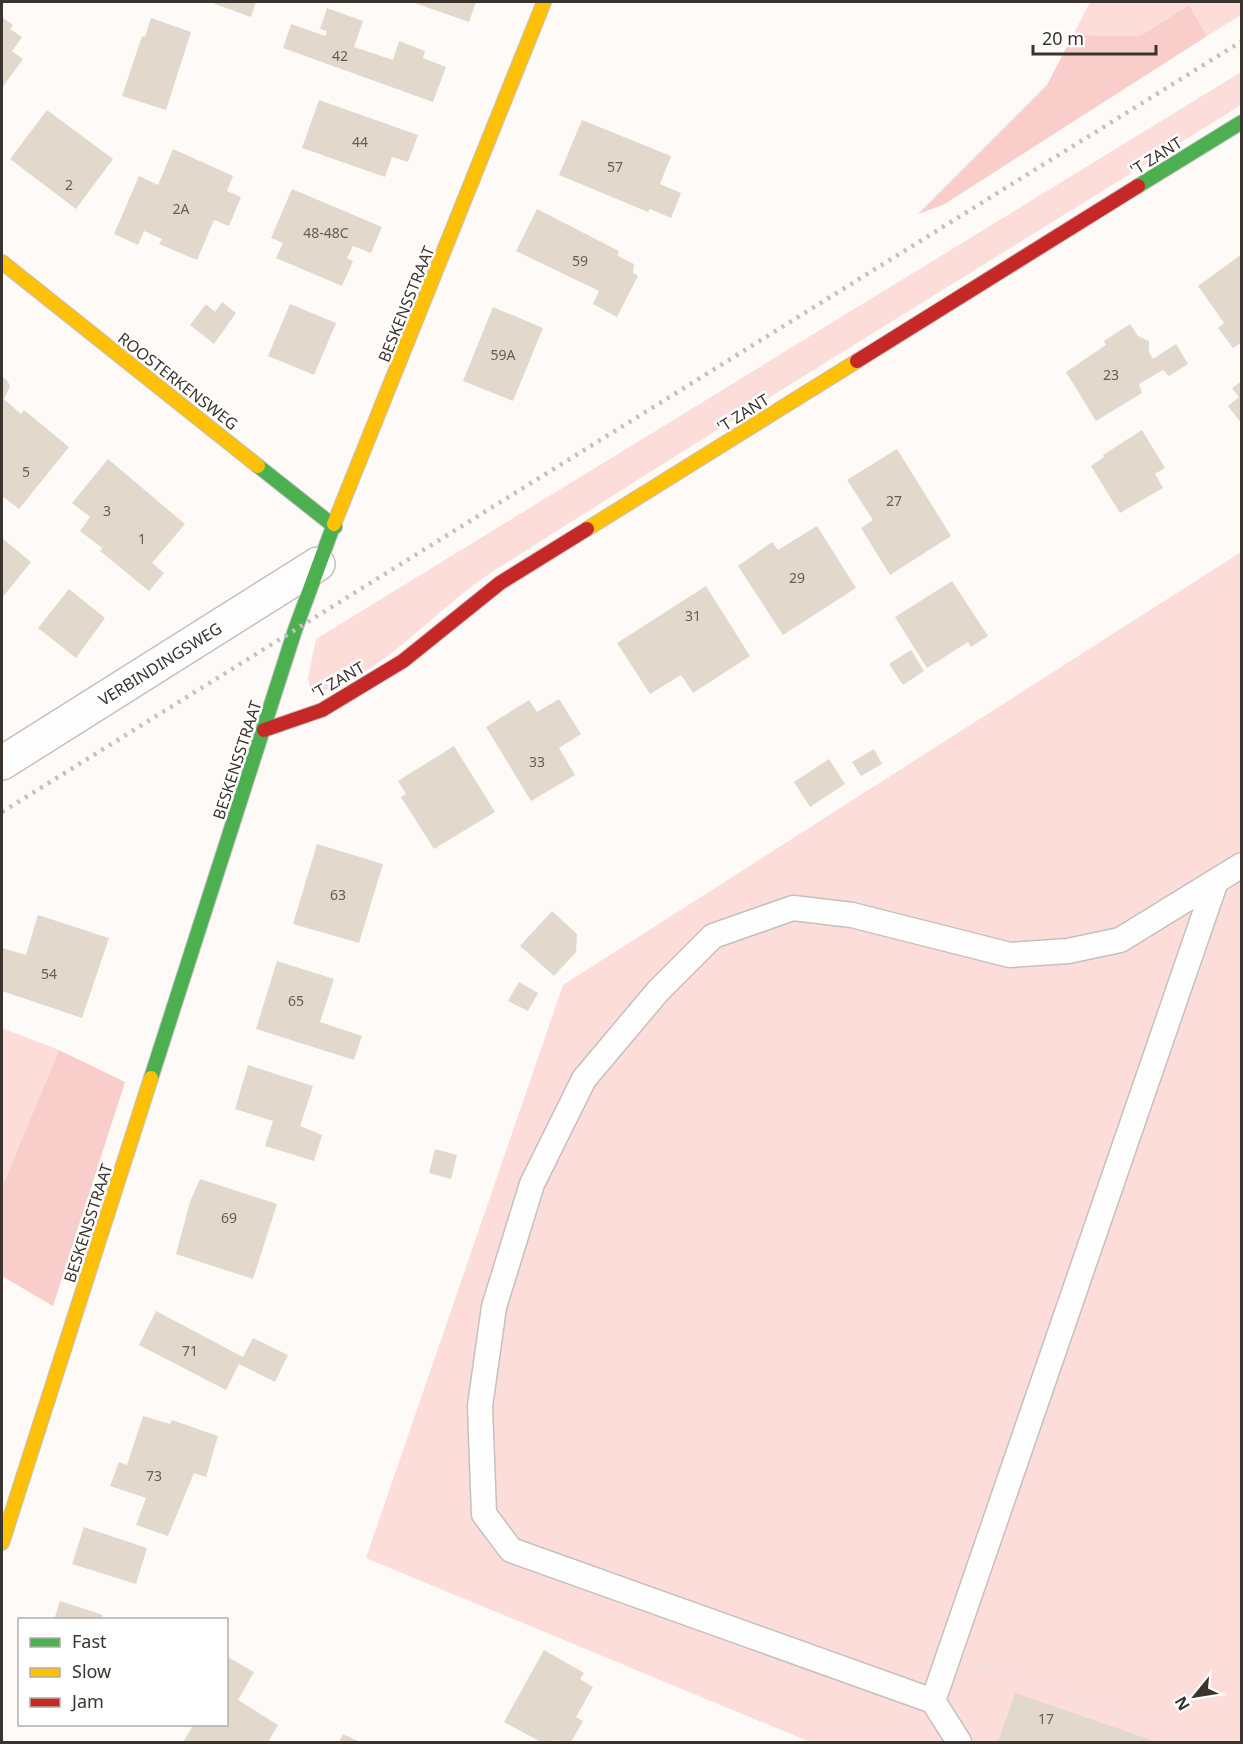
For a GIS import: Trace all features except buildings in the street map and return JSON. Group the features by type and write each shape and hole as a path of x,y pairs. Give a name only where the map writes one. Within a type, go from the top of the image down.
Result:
{"street":[{"name":"BESKENSSTRAAT","path":"2,1543 318,564 335,527 544,2"},
{"name":"'T ZANT","path":"264,730 322,710 403,661 500,583 1242,122"},
{"name":"ROOSTERKENSWEG","path":"2,262 335,527"},
{"name":"VERBINDINGSWEG","path":"2,763 318,564"}],"lane":[{"path":"959,1743 933,1701 511,1550 484,1515 480,1406 494,1307 532,1184 584,1079 658,991 713,936 793,908 852,915 1010,955 1068,951 1120,940 1242,865"},
{"path":"933,1701 1216,880"}],"path":[{"path":"950,1655 1199,1743"}],"shaded area":[{"path":"1090,2 1241,2 1241,15 1207,36 1189,5 1140,36 1073,35"},
{"path":"1189,5 1207,36 943,205 918,214 1047,85 1073,35 1140,36"},
{"path":"1241,72 1241,105 494,571 452,602 388,656 365,671 342,684 318,692 310,687 308,678 316,639"},
{"path":"1241,552 1241,1742 810,1742 366,1558 563,985"},
{"path":"2,1028 59,1050 2,1187"},
{"path":"59,1050 125,1082 53,1306 2,1276 2,1187"}],"railway":[{"path":"2,812 1242,41"}],"traffic: fast":[{"path":"1138,186 1242,122"},
{"path":"258,466 335,527"},
{"path":"151,1078 295,630 334,524"}],"traffic: slow":[{"path":"334,524 544,2"},
{"path":"2,262 258,466"},
{"path":"587,529 857,361"},
{"path":"2,1543 151,1078"}],"traffic: jam":[{"path":"857,361 1138,186"},
{"path":"264,730 322,710 403,661 500,583 587,529"}]}
